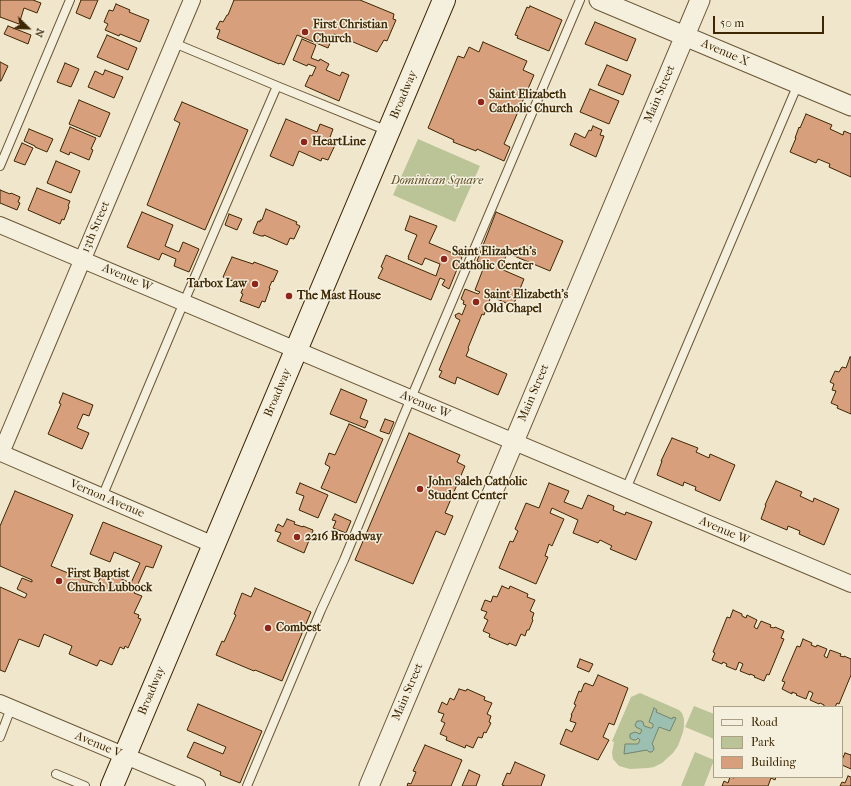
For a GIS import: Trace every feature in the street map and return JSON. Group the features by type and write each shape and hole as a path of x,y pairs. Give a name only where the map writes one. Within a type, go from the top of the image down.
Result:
{"main road":[{"name":"Broadway","path":"112,786 444,0"}],"street":[{"name":"13th Street","path":"1,453 192,0"},
{"name":"Avenue X","path":"599,0 851,106"},
{"name":"Main Street","path":"368,786 700,0"},
{"name":"Avenue W","path":"0,225 851,584"},
{"name":"Vernon Avenue","path":"1,453 214,545"},
{"name":"Avenue V","path":"5,705 197,786"}],"lane":[{"path":"0,166 70,0"},
{"path":"247,786 580,0"},
{"path":"174,43 388,131"},
{"path":"626,489 798,84"},
{"path":"102,497 277,86"},
{"path":"0,737 5,705"},
{"path":"56,774 85,786"}],"green space":[{"name":"Dominican Square","path":"418,139 480,166 455,222 393,195"},
{"path":"640,693 679,710 684,719 684,726 678,746 662,763 654,767 630,769 619,766 613,759 612,753 614,742 612,741 631,697"},
{"path":"694,706 713,714 713,739 685,727"},
{"path":"695,752 713,760 704,786 681,786"}],"shaded area":[{"path":"654,708 657,710 656,712 672,719 673,717 676,718 670,731 659,727 652,744 654,749 652,752 647,750 624,754 625,744 638,744 640,740 638,738 633,740 630,738 630,734 635,732 640,734 642,730 636,727 635,725 637,721 642,721 644,726 650,728 653,727 653,724 649,722"}],"building":[{"path":"0,0 33,0 41,3 37,13 24,8 19,24 0,17"},
{"path":"81,0 98,0 90,19 76,13"},
{"name":"First Christian Church","path":"234,0 360,0 394,14 393,19 396,20 387,41 384,40 377,52 334,34 328,48 297,35 284,65 217,38 220,30 216,29 220,21 223,22 228,15"},
{"path":"116,4 130,10 129,12 149,20 140,42 105,30 108,24 104,22 109,10 113,11"},
{"path":"530,6 562,20 549,51 517,38 518,36 515,35 527,7 529,8"},
{"path":"595,22 636,39 627,61 585,44"},
{"path":"8,26 31,35 28,44 4,34"},
{"path":"107,35 137,48 128,70 97,57"},
{"path":"302,39 316,45 311,58 319,61 320,59 329,64 326,70 340,76 342,72 349,75 339,101 305,86 316,67 308,64 307,66 293,60"},
{"name":"Saint Elizabeth Catholic Church","path":"483,42 527,61 523,70 534,75 504,144 510,147 504,161 477,149 476,151 453,142 454,140 428,128 458,56 464,58 469,47 479,52"},
{"path":"0,62 8,66 1,81 0,81"},
{"path":"65,63 79,69 71,87 57,82"},
{"path":"607,65 631,75 623,95 598,85"},
{"path":"105,70 123,77 114,98 88,87 95,71 103,75"},
{"path":"590,89 619,101 609,124 580,112"},
{"path":"79,100 110,113 100,137 69,124"},
{"path":"182,102 248,130 205,230 147,205 180,123 174,120"},
{"path":"806,114 832,125 830,129 843,135 844,131 851,134 851,177 829,167 830,164 818,159 816,163 790,152 799,127 800,128"},
{"name":"HeartLine","path":"286,119 317,132 320,124 333,129 329,140 336,143 328,160 322,158 321,161 299,151 293,166 270,156"},
{"path":"593,126 602,130 600,135 604,136 596,157 570,145 575,133 585,138"},
{"path":"70,127 96,138 91,149 93,150 89,160 70,152 69,155 60,151"},
{"path":"29,129 53,139 47,152 24,141"},
{"path":"22,143 33,148 25,165 14,161"},
{"path":"56,161 80,171 71,193 47,183"},
{"path":"37,188 70,201 64,220 62,219 60,224 28,210"},
{"path":"0,190 20,197 18,202 20,203 17,210 0,203"},
{"path":"266,209 297,222 296,224 300,226 294,239 290,238 287,245 264,235 261,236 253,233 258,221 260,222 260,220 262,220"},
{"path":"142,212 173,225 165,246 179,252 183,242 199,249 189,272 174,266 176,259 162,253 159,260 127,247"},
{"name":"Saint Elizabeth’s Old Chapel","path":"496,212 563,241 550,271 507,253 501,269 524,279 513,306 490,296 484,315 482,314 466,356 507,374 498,395 457,377 455,384 439,377 442,371 439,370 460,320 456,318 455,315 459,313 462,315 466,305 463,304 464,301 461,299 465,289 478,294 480,292 475,290 485,264 477,261"},
{"path":"229,214 242,219 237,230 225,225"},
{"name":"Saint Elizabeth's Catholic Center","path":"410,216 437,226 429,243 462,257 449,289 442,285 445,280 440,278 431,300 378,278 383,268 381,267 386,255 436,276 440,264 425,258 422,265 408,259 417,235 405,230"},
{"name":"Tarbox Law","path":"232,257 253,264 254,262 278,271 269,288 265,302 262,301 259,308 240,301 244,286 223,277"},
{"path":"850,357 851,414 837,408 838,406 831,403 836,391 832,390 834,384 830,382 835,371 839,372 842,367 846,368"},
{"path":"341,389 367,400 360,418 368,421 365,428 330,414"},
{"path":"63,393 93,405 89,416 83,414 77,428 89,433 82,449 48,434 61,404 59,403"},
{"path":"385,419 394,422 389,434 380,431"},
{"path":"349,424 383,439 356,503 321,488 330,467 325,464 329,453 335,455"},
{"name":"John Saleh Catholic Student Center","path":"409,433 460,455 457,462 465,466 445,513 453,516 445,535 436,531 413,584 355,560"},
{"path":"672,438 698,448 696,452 709,458 710,454 735,465 720,501 695,490 696,487 684,482 683,486 657,475 661,461"},
{"path":"776,481 802,492 800,496 813,502 814,498 839,509 824,545 799,534 800,531 788,526 787,530 761,519 765,505"},
{"path":"300,483 328,495 318,518 299,510 304,496 296,493"},
{"path":"549,483 569,491 564,502 582,509 588,495 614,506 613,510 625,515 626,512 652,522 636,560 610,549 612,546 600,540 598,543 573,533 578,520 552,508 550,513 564,519 552,546 549,544 545,556 548,557 536,584 499,568 510,541 513,542 518,531 515,529 526,503 539,508"},
{"name":"First Baptist Church Lubbock","path":"15,491 73,515 51,566 97,585 103,571 131,583 140,563 114,552 110,562 90,554 103,522 162,546 153,568 146,566 134,593 142,596 134,613 139,615 138,618 141,619 128,648 125,646 124,649 120,647 112,665 100,660 97,666 69,654 72,646 44,634 39,647 19,639 5,672 0,670 0,587 25,598 27,594 17,589 22,578 32,582 32,580 0,566 0,526"},
{"path":"335,514 351,521 346,533 333,528 336,521 332,520"},
{"name":"2216 Broadway","path":"287,519 295,522 294,524 313,530 312,534 316,535 314,540 310,538 304,553 277,541 281,533 275,531 278,524 283,527"},
{"path":"502,586 509,589 510,586 528,594 527,597 535,600 530,611 534,613 529,630 527,630 525,636 521,634 516,646 509,643 508,645 489,637 490,634 483,631 488,620 484,618 487,612 481,610 485,600 491,602 493,596 497,597"},
{"name":"Combest","path":"255,588 311,612 282,681 216,655 222,641 224,642 236,615 234,614 242,593 251,597"},
{"path":"733,610 742,614 742,616 746,618 747,615 757,620 754,627 757,629 761,621 771,625 770,627 775,627 784,631 781,638 784,639 769,675 767,674 764,681 740,671 743,664 739,662 736,670 726,666 727,664 723,662 722,664 712,660 715,653 713,652 727,617 730,618"},
{"path":"803,639 812,643 811,645 816,647 817,645 827,649 824,656 827,658 830,650 841,654 840,656 851,659 851,675 839,704 837,703 836,706 824,706 810,700 813,693 809,691 806,699 782,689 785,682 782,681 797,646 800,647"},
{"path":"580,659 593,664 589,672 577,667"},
{"path":"598,675 628,688 614,725 609,723 603,737 609,740 598,760 560,744 566,729 572,732 576,723 570,721 579,691 581,692 585,683 593,686"},
{"path":"459,689 466,691 467,689 485,697 484,700 492,703 487,714 491,716 489,722 491,723 486,733 484,732 482,738 478,737 473,748 466,745 465,748 446,740 447,737 440,734 445,723 441,721 444,714 438,712 442,702 447,705 450,698 454,700"},
{"path":"198,704 262,731 240,783 220,775 221,772 187,757 194,742 223,754 226,747 187,730"},
{"path":"425,745 462,760 451,786 407,786 408,783 411,784 416,772 413,771"},
{"path":"845,753 851,755 851,769 843,765 843,758"},
{"path":"515,762 545,775 541,786 502,785 507,773 510,774"},
{"path":"469,770 480,775 476,786 462,786"},
{"path":"848,776 851,777 851,786 840,786 842,782 845,783"},
{"path":"730,778 771,778 768,786 722,786 724,781 728,783"}],"place":[{"name":"First Christian Church","path":"305,32"},
{"name":"Saint Elizabeth Catholic Church","path":"481,102"},
{"name":"HeartLine","path":"304,142"},
{"name":"Saint Elizabeth's Catholic Center","path":"444,259"},
{"name":"Tarbox Law","path":"255,284"},
{"name":"The Mast House","path":"289,296"},
{"name":"Saint Elizabeth’s Old Chapel","path":"476,302"},
{"name":"John Saleh Catholic Student Center","path":"420,489"},
{"name":"2216 Broadway","path":"297,537"},
{"name":"First Baptist Church Lubbock","path":"59,581"},
{"name":"Combest","path":"268,628"}]}
